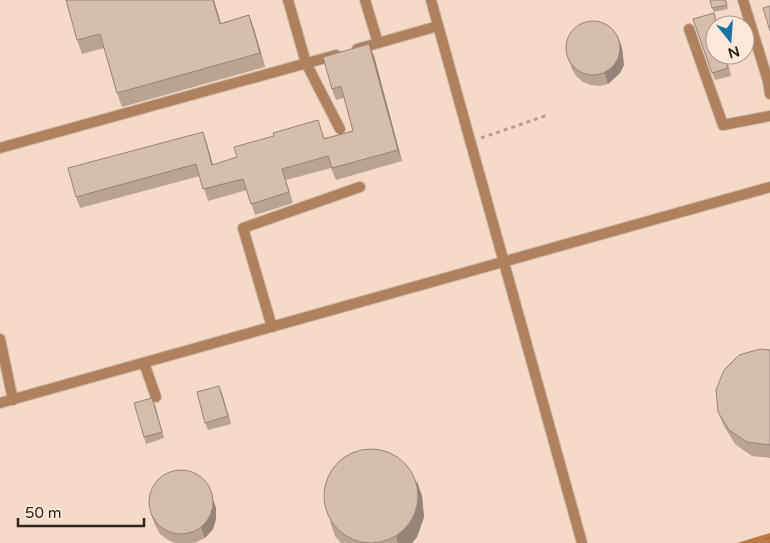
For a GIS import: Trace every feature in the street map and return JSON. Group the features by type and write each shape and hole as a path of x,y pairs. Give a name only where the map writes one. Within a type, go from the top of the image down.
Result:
{"lane":[{"path":"288,0 306,63 340,129"},
{"path":"365,0 378,43"},
{"path":"431,0 582,543"},
{"path":"743,0 769,81 770,94"},
{"path":"0,148 438,26"},
{"path":"690,28 723,125 770,116"},
{"path":"272,327 243,228 360,187"},
{"path":"0,403 770,187"},
{"path":"0,339 13,400"},
{"path":"144,363 156,396"}],"path":[{"path":"470,142 548,115"}],"water":[{"path":"770,533 770,543 737,543"}],"building":[{"path":"66,0 213,0 220,24 249,15 260,53 117,93 100,34 77,40"},
{"path":"710,0 725,0 727,5 712,8"},
{"path":"770,6 770,31 763,8"},
{"path":"705,16 705,53 693,19"},
{"path":"593,21 603,23 612,29 618,38 620,48 618,58 612,67 603,73 593,75 583,73 574,67 568,58 566,48 568,38 574,29 583,23"},
{"path":"369,44 398,150 332,168 328,156 282,169 289,192 251,204 243,179 203,189 196,164 76,197 68,168 203,132 212,165 237,157 234,147 274,136 273,133 318,120 324,139 353,131 341,86 332,89 323,57"},
{"path":"709,65 727,65 728,68 712,73"},
{"path":"760,349 770,350 769,445 747,442 729,430 718,412 716,390 724,370 739,355"},
{"path":"219,386 228,416 205,423 197,392"},
{"path":"152,398 162,432 144,437 134,403"},
{"path":"362,449 380,449 405,462 415,478 418,496 415,514 405,530 380,543 362,543 337,530 324,505 324,487 337,462"},
{"path":"181,470 199,476 207,484 213,502 207,520 199,528 181,534 163,528 155,520 149,502 155,484 163,476"}]}
